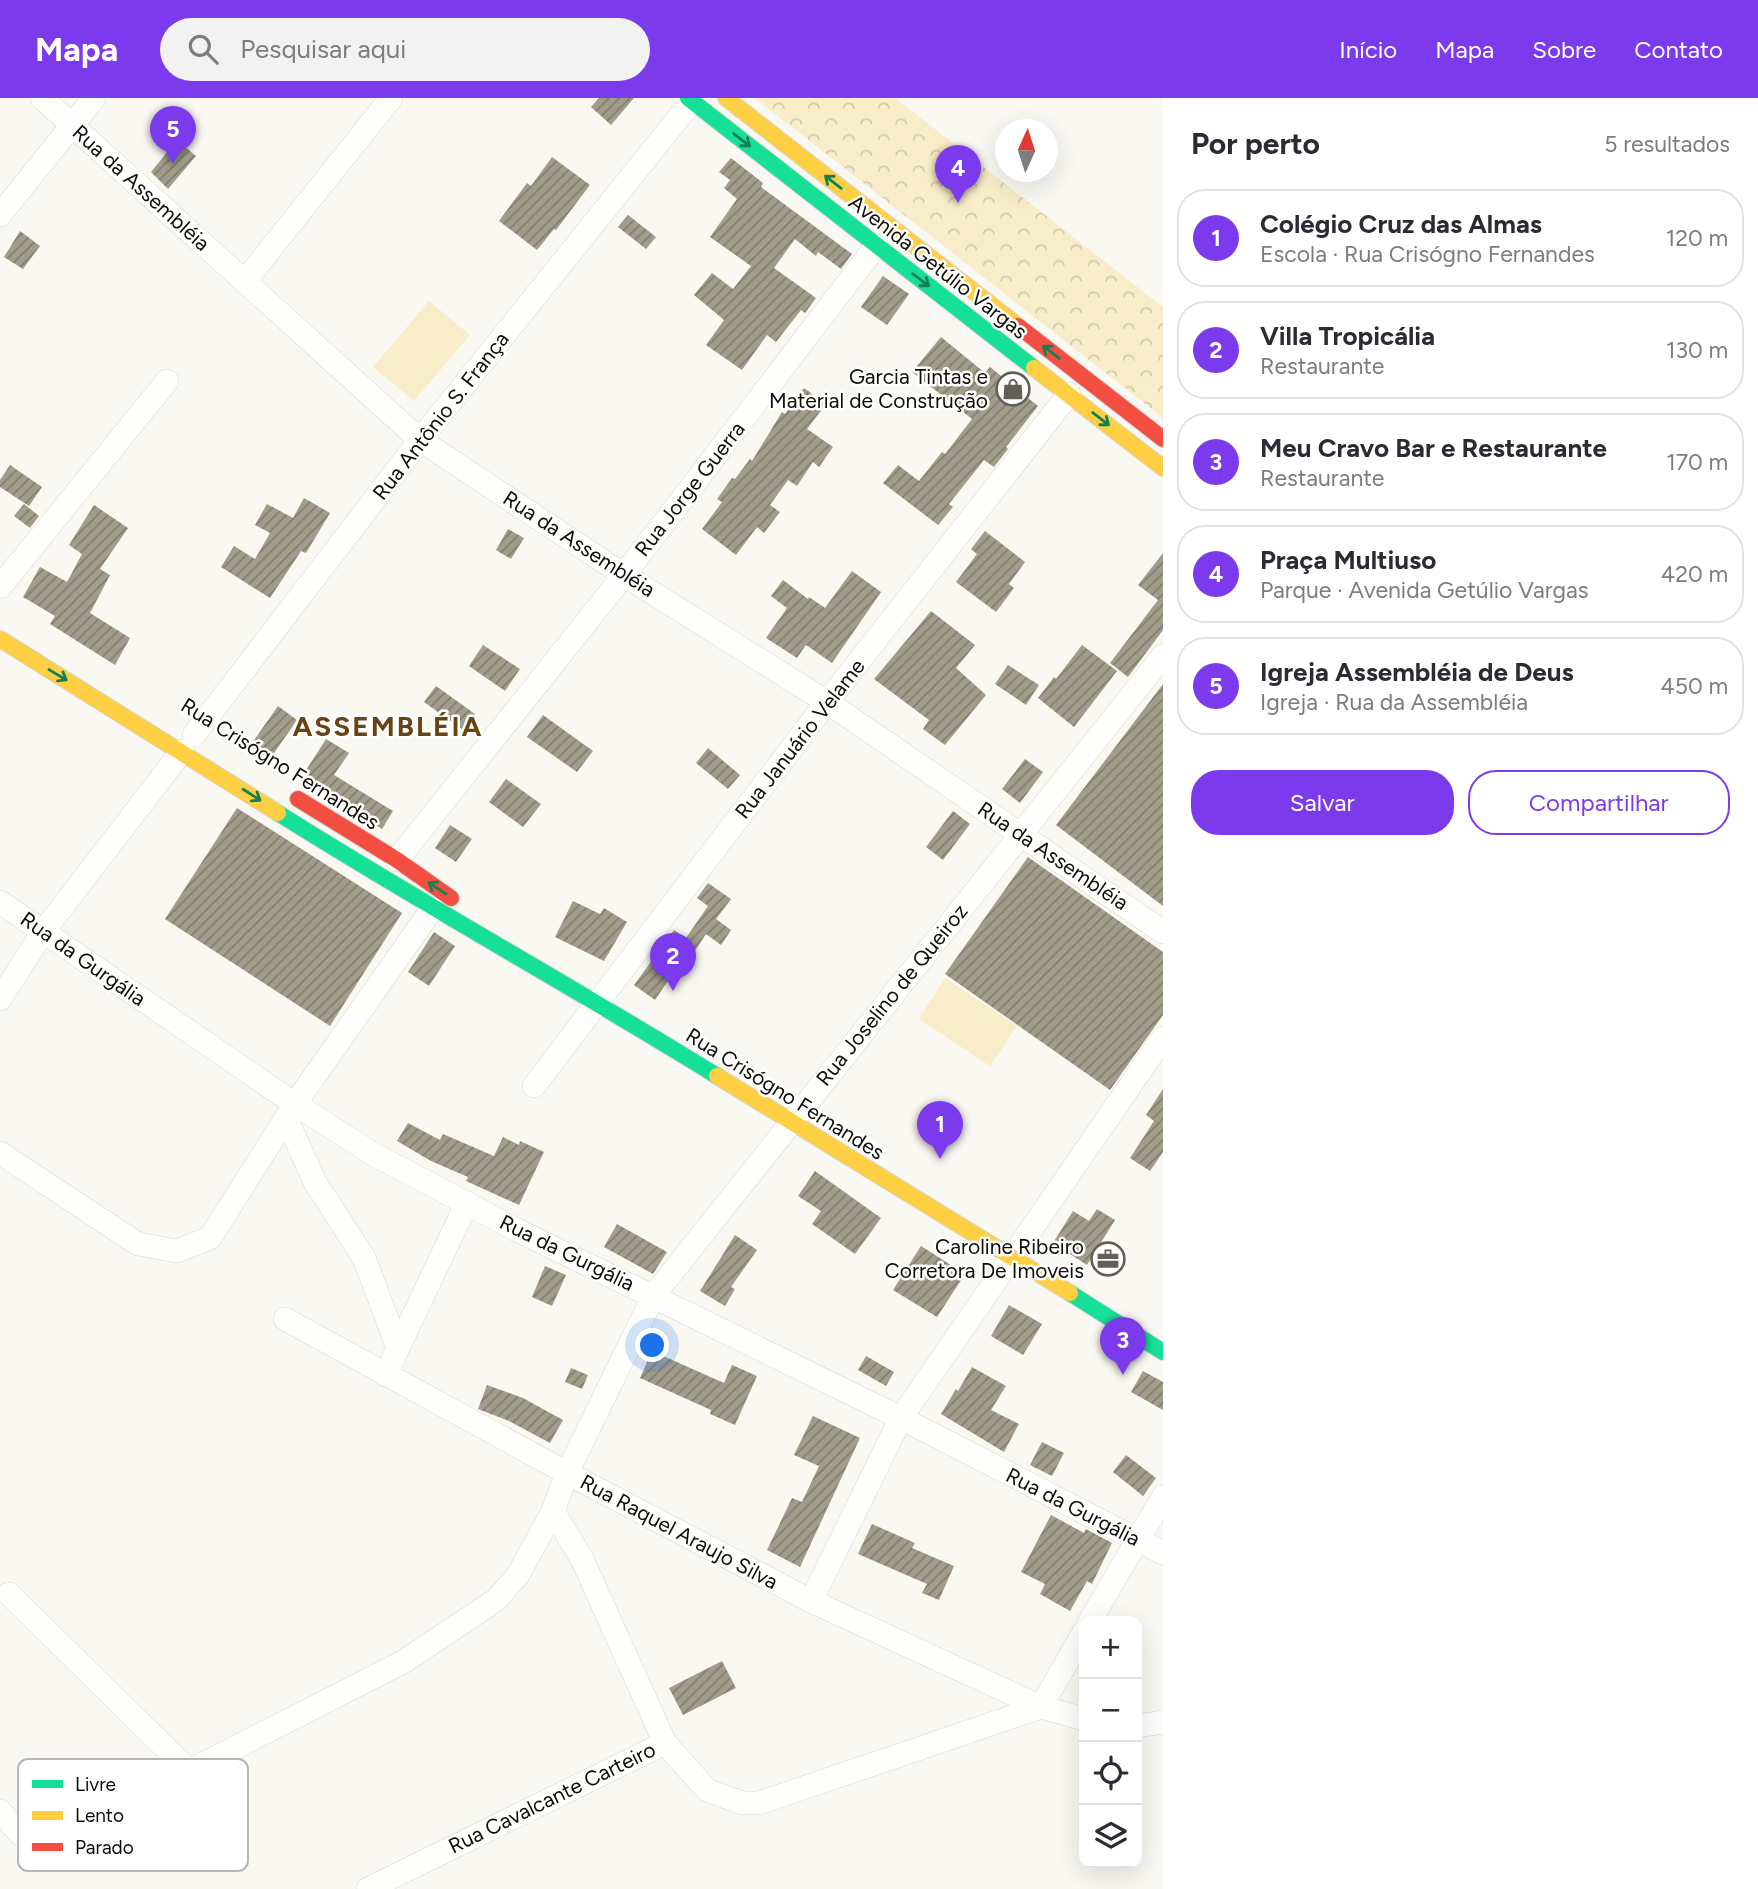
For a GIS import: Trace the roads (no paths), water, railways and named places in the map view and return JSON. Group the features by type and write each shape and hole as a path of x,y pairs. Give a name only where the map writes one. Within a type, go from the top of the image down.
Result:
{"street":[{"name":"Rua da Assembléia","path":"41,98 421,440 624,575 827,702 1163,932"},
{"path":"0,215 94,98"},
{"path":"246,281 391,98"},
{"name":"Avenida Getúlio Vargas","path":"726,98 1163,439"},
{"name":"Avenida Getúlio Vargas","path":"690,99 1163,468"},
{"name":"Rua Antônio S. França","path":"0,999 43,932 421,440 690,99"},
{"name":"Rua Jorge Guerra","path":"397,860 624,575 876,246"},
{"path":"0,586 167,381"},
{"name":"Rua Januário Velame","path":"534,1086 827,702 1069,394"},
{"name":"Rua Crisógno Fernandes","path":"0,639 191,739 432,909 599,1003 1011,1255 1163,1352"},
{"name":"Rua Joselino de Queiroz","path":"211,1759 403,1662 496,1600 518,1575 553,1511 567,1473 654,1295 1163,656"},
{"name":"Rua Crisógno Fernandes","path":"289,794 397,860 480,919 527,962"},
{"name":"Rua da Gurgália","path":"0,902 291,1111 515,1229 901,1418 1163,1553"},
{"path":"0,1153 138,1244 177,1251 210,1238 291,1111 432,909"},
{"path":"811,1601 901,1418 1163,1038"},
{"path":"291,1111 315,1182 364,1258 398,1348"},
{"path":"386,1375 467,1203"},
{"name":"Rua Raquel Araujo Silva","path":"285,1319 567,1473 811,1601 1041,1706 1079,1717"},
{"path":"1093,1616 1163,1497"},
{"path":"553,1511 582,1559 665,1743"},
{"path":"9,1594 177,1759"},
{"path":"1041,1706 1079,1641"},
{"name":"Rua Cavalcante Carteiro","path":"368,1889 665,1743 707,1790 742,1803 759,1803 1041,1706"},
{"path":"1142,1725 1163,1722"},
{"name":"Rua Joselino de Queiroz","path":"0,1811 18,1832"}],"place":[{"name":"Igreja Assembléia de Deus","path":"173,164"},
{"name":"Praça Multiuso","path":"958,203"},
{"name":"Garcia Tintas e Material de Construção","path":"1013,389"},
{"name":"Villa Tropicália","path":"673,991"},
{"name":"Colégio Cruz das Almas","path":"940,1159"},
{"name":"Caroline Ribeiro Corretora De Imoveis","path":"1108,1259"},
{"name":"Meu Cravo Bar e Restaurante","path":"1123,1375"}],"district":[{"name":"ASSEMBLÉIA","path":"388,726"}]}
